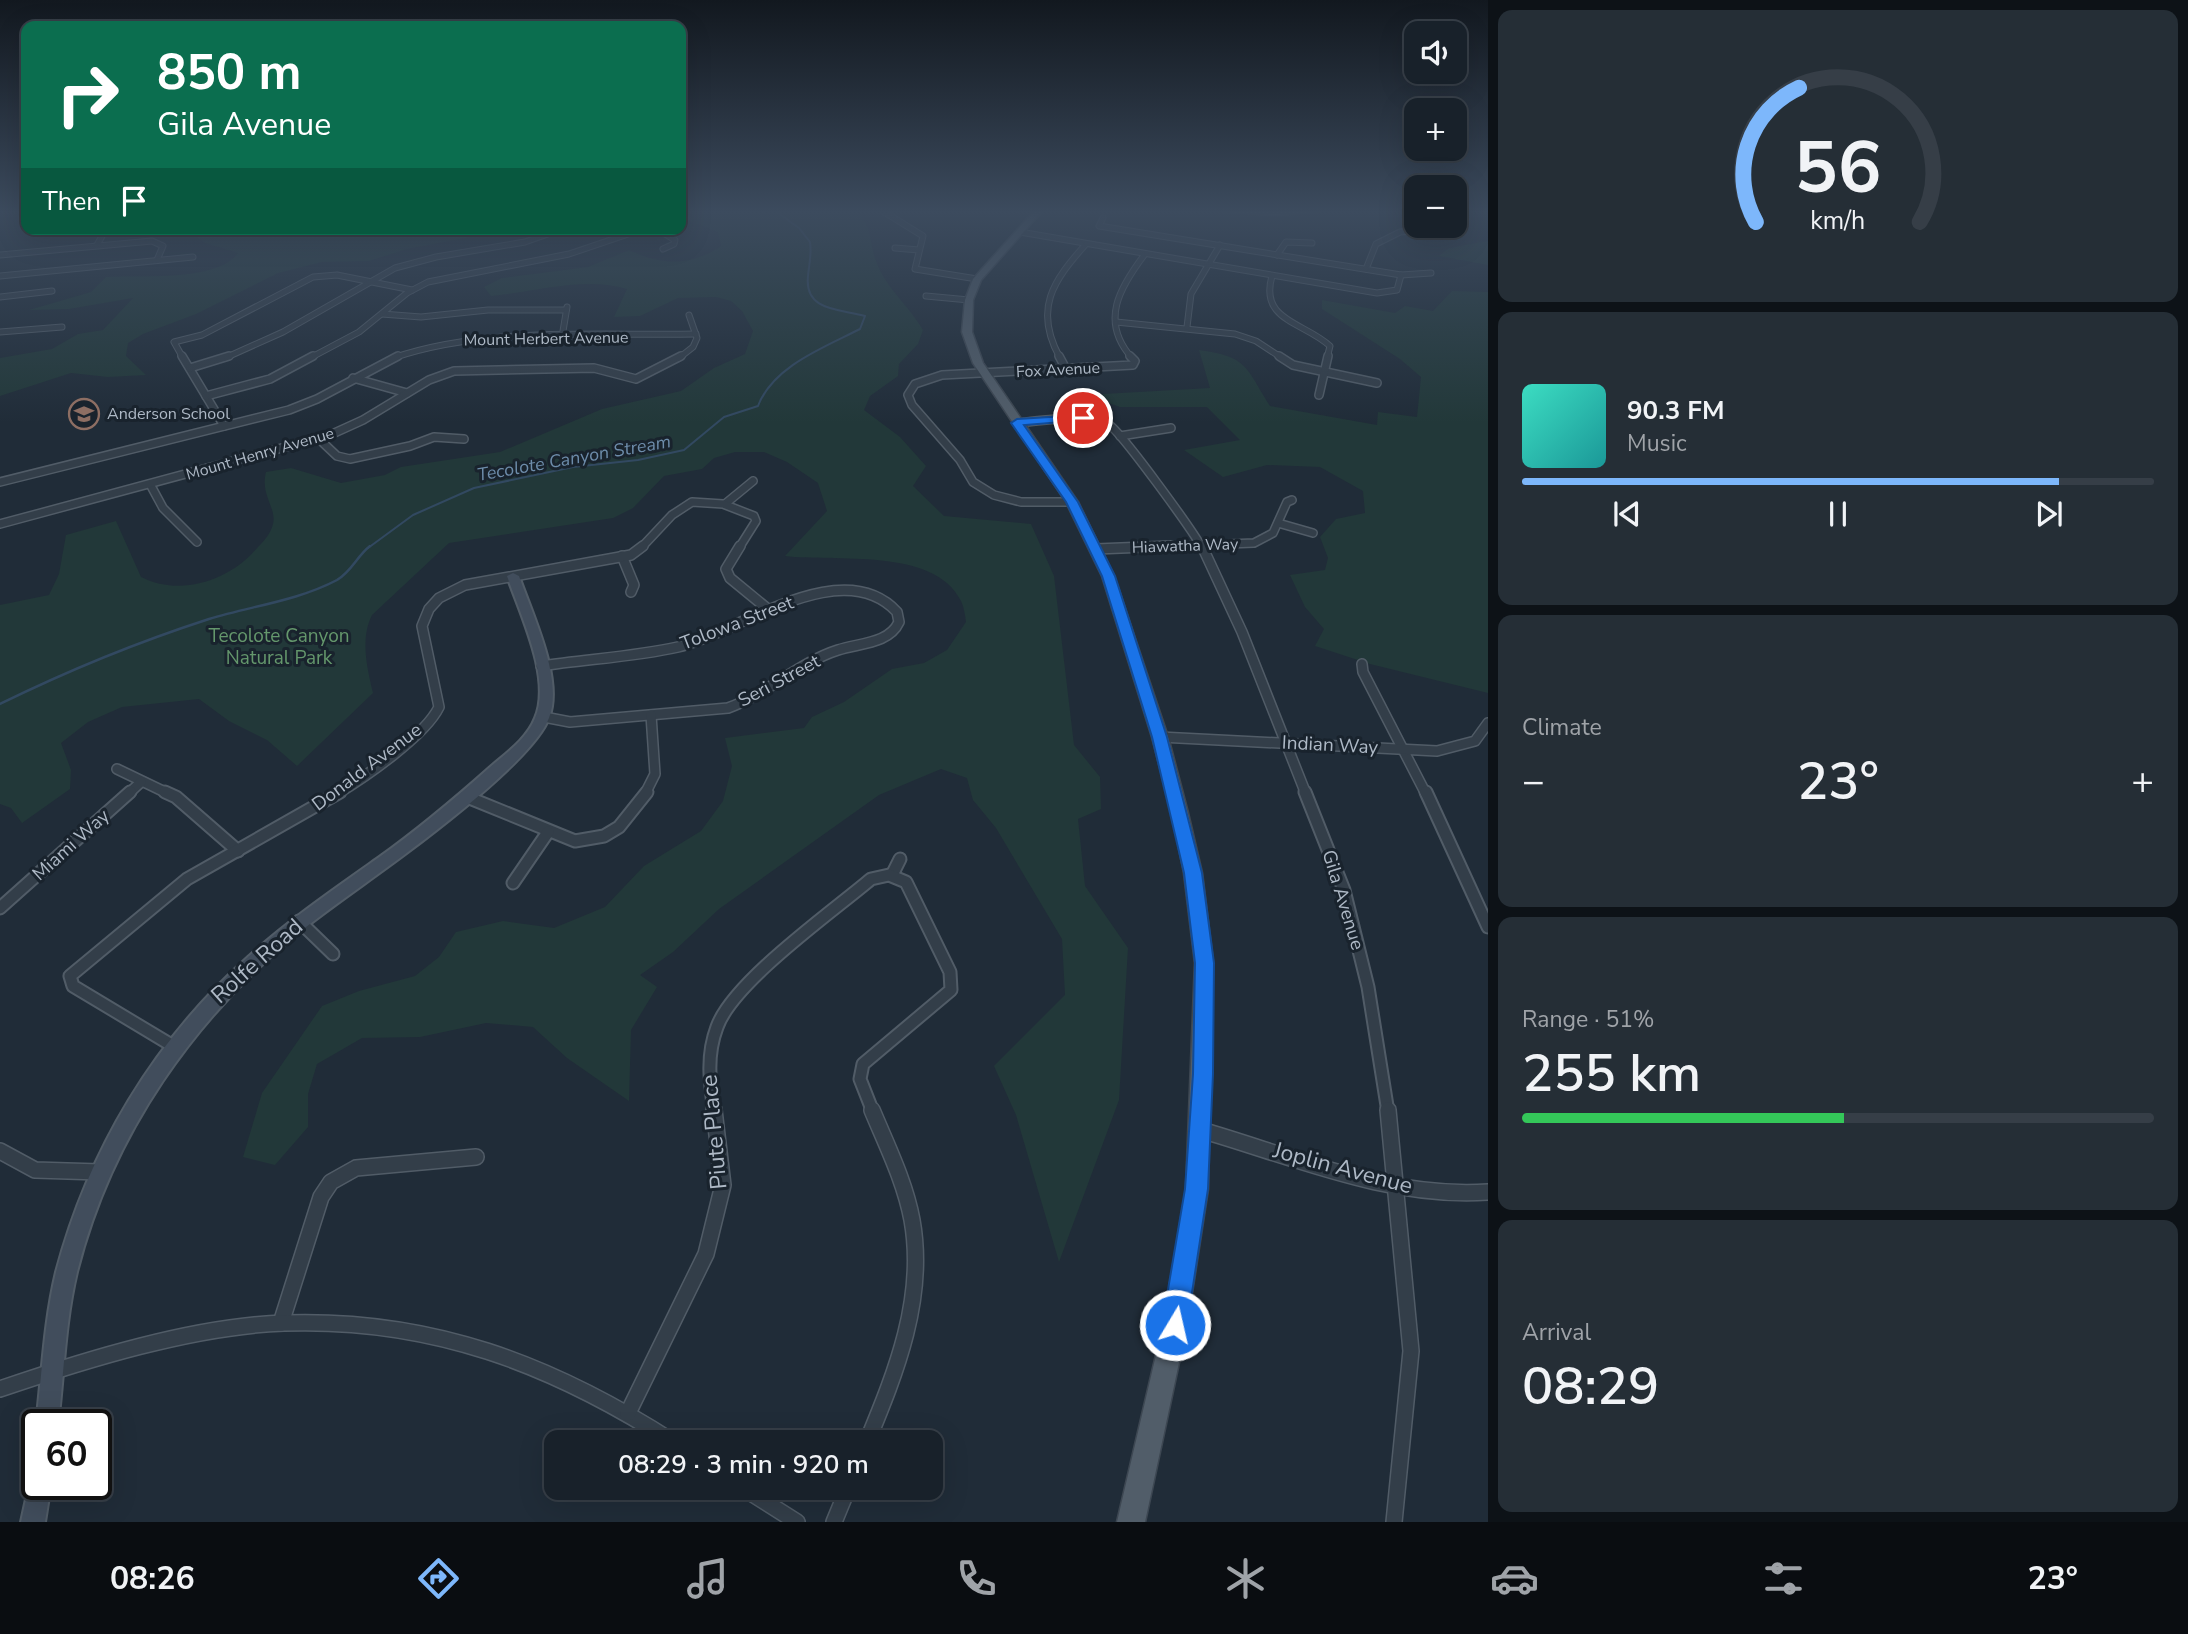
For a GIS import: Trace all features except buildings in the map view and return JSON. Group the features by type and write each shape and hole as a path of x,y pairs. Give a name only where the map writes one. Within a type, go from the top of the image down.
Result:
{"main road":[{"path":"977,281 969,300 967,332 984,373 1072,502 1096,549 1118,603 1160,737 1193,873 1204,963 1197,1189 1175,1325 1130,1522"}],"street":[{"path":"224,426 174,342 202,335 303,281"},
{"path":"365,281 412,290"},
{"path":"190,368 229,359 313,316 365,281"},
{"path":"206,396 270,379 359,332 412,290 435,281"},
{"path":"1055,281 1046,305 1047,330 1066,369"},
{"path":"1126,281 1120,290 1116,322 1236,334 1256,341 1283,360 1377,383"},
{"path":"1187,327 1185,310 1198,281"},
{"path":"1269,281 1266,288 1268,302 1292,323 1328,342 1319,395"},
{"path":"1306,281 1387,293 1397,290 1399,281"},
{"path":"0,297 52,291"},
{"path":"926,296 969,300"},
{"path":"382,314 421,317 488,310 567,308 562,337"},
{"path":"689,315 696,334"},
{"name":"Fox Avenue","path":"1072,502 1010,500 994,495 973,482 960,460 912,405 908,395 915,384 926,379 1133,365 1135,361 1125,347 1116,322"},
{"path":"0,332 62,327"},
{"name":"Mount Herbert Avenue","path":"0,482 304,405 387,360 431,345 488,338 696,334"},
{"name":"Mount Henry Avenue","path":"0,524 319,439 350,427 442,374 474,369 594,368 636,379 688,353 696,345 696,334"},
{"path":"353,378 407,393"},
{"name":"Gila Avenue","path":"1017,423 1083,418 1110,425 1201,545 1242,632 1288,743 1347,902 1368,987 1387,1102 1411,1351 1394,1522"},
{"path":"1120,436 1171,428"},
{"path":"319,439 337,456 350,459 410,446 434,437 464,439"},
{"path":"725,505 753,481"},
{"path":"150,484 163,508 197,542"},
{"name":"Donald Avenue","path":"173,1046 73,986 70,976 187,879 345,789 402,746 435,715 439,707 422,626 429,609 453,590 622,556 645,547 683,504 705,499 725,505"},
{"name":"Hiawatha Way","path":"1096,549 1254,544 1268,538 1287,502 1292,500"},
{"path":"725,505 750,513 756,521 726,569 730,578 769,610"},
{"path":"1278,523 1313,533"},
{"path":"622,556 634,585 631,592"},
{"path":"513,576 548,693 544,716"},
{"name":"Tolowa Street","path":"541,666 698,642 786,601 813,596 857,593 889,603"},
{"name":"Seri Street","path":"544,716 570,722 728,708 745,702 834,652 848,646 881,641 892,634 899,621 898,614 889,603"},
{"path":"1362,664 1363,672 1485,909 1488,927"},
{"path":"467,797 575,841 604,836 619,827 652,785 655,774 651,715"},
{"name":"Rolfe Road","path":"49,1409 66,1275 84,1213 100,1172 137,1100 173,1046 211,1001 299,921 414,841 467,797 526,743 544,716"},
{"name":"Indian Way","path":"1160,737 1437,751 1461,748 1486,730 1488,723"},
{"path":"117,769 176,797 238,852"},
{"name":"Miami Way","path":"0,908 141,782"},
{"path":"513,883 548,832"},
{"path":"872,1430 904,1345 915,1280 912,1222 906,1197 860,1079 863,1064 951,990 950,972 906,882 892,875 900,859"},
{"name":"Piute Place","path":"628,1413 706,1254 723,1185 708,1065 718,1025 743,986 871,879 879,875 892,875"},
{"path":"299,921 333,954"},
{"name":"Joplin Avenue","path":"1200,1130 1396,1187 1458,1194 1488,1192"},
{"path":"0,1151 35,1170 100,1172"},
{"path":"281,1323 321,1197 331,1182 356,1168 476,1157"},
{"path":"0,1389 54,1370 174,1338 281,1323 330,1324 431,1336 512,1359 554,1374 654,1430"},
{"path":"33,1522 36,1500"},
{"path":"762,1500 797,1522"},
{"path":"834,1522 843,1500"}],"green space":[{"path":"102,281 262,281 196,314 143,334 128,343 126,356 146,375 108,377 71,373 0,396 0,358 52,349 78,334 103,330 133,298 69,309 29,310 91,292"},
{"name":"Tecolote Canyon Natural Park","path":"496,281 886,281 923,330 918,344 899,364 898,376 870,396 864,410 900,437 926,466 913,486 944,516 1031,524 1054,576 1074,745 1100,777 1101,809 1078,819 1085,886 1128,948 1119,1100 1059,1262 1016,1115 994,1066 1065,995 1062,939 996,828 973,800 967,778 941,769 879,795 719,909 673,952 640,975 657,987 631,1030 629,1101 567,1058 533,1027 486,1023 420,1037 362,1038 317,1064 308,1094 308,1127 275,1165 243,1157 262,1093 322,1006 359,991 415,976 439,957 456,932 503,921 554,928 605,907 644,866 701,831 723,801 732,766 725,738 804,728 812,717 844,702 892,669 924,663 947,650 966,622 964,611 961,601 948,584 929,572 881,560 785,556 827,511 818,483 787,462 764,452 735,452 714,458 702,469 664,476 633,508 613,518 449,543 372,615 365,644 373,693 297,766 267,740 229,721 199,699 122,707 88,722 61,743 71,770 70,789 22,823 11,808 0,804 0,605 49,595 59,574 66,535 116,521 141,577 172,586 204,582 234,569 247,559 269,534 274,518 265,488 266,472 291,468 341,483 385,475 401,467 500,452 602,409 681,391 714,368 745,354 753,331 742,311 731,301 716,297 678,298 640,316 614,317 627,289 611,285 577,284 491,296 484,287"},
{"path":"1452,291 1488,292 1488,693 1370,664 1315,646 1324,629 1305,607 1290,575 1325,570 1328,558 1320,537 1336,519 1365,513 1363,491 1320,467 1267,465 1223,477 1184,450 1240,440 1207,407 1120,407 1085,395 1210,388 1199,350 1227,356 1244,366 1270,406 1377,425 1378,412 1417,417 1421,377 1400,359 1322,309 1322,300 1395,313 1405,306 1433,311"}],"waterway":[{"name":"Tecolote Canyon Stream","path":"368,548 413,515 474,488 573,467 638,460 684,450 724,417 758,406 765,392 788,369 816,351 860,329 865,316 835,310 818,303 808,288 808,281"},
{"name":"Tecolote Canyon Stream","path":"0,704 156,637 322,587 342,576 370,546"}],"place":[{"name":"Anderson School","path":"84,414"}],"route":[{"path":"1083,418 1017,423 1072,502 1108,576 1160,737 1193,873 1204,963 1203,1074 1197,1189 1175,1325"}]}
